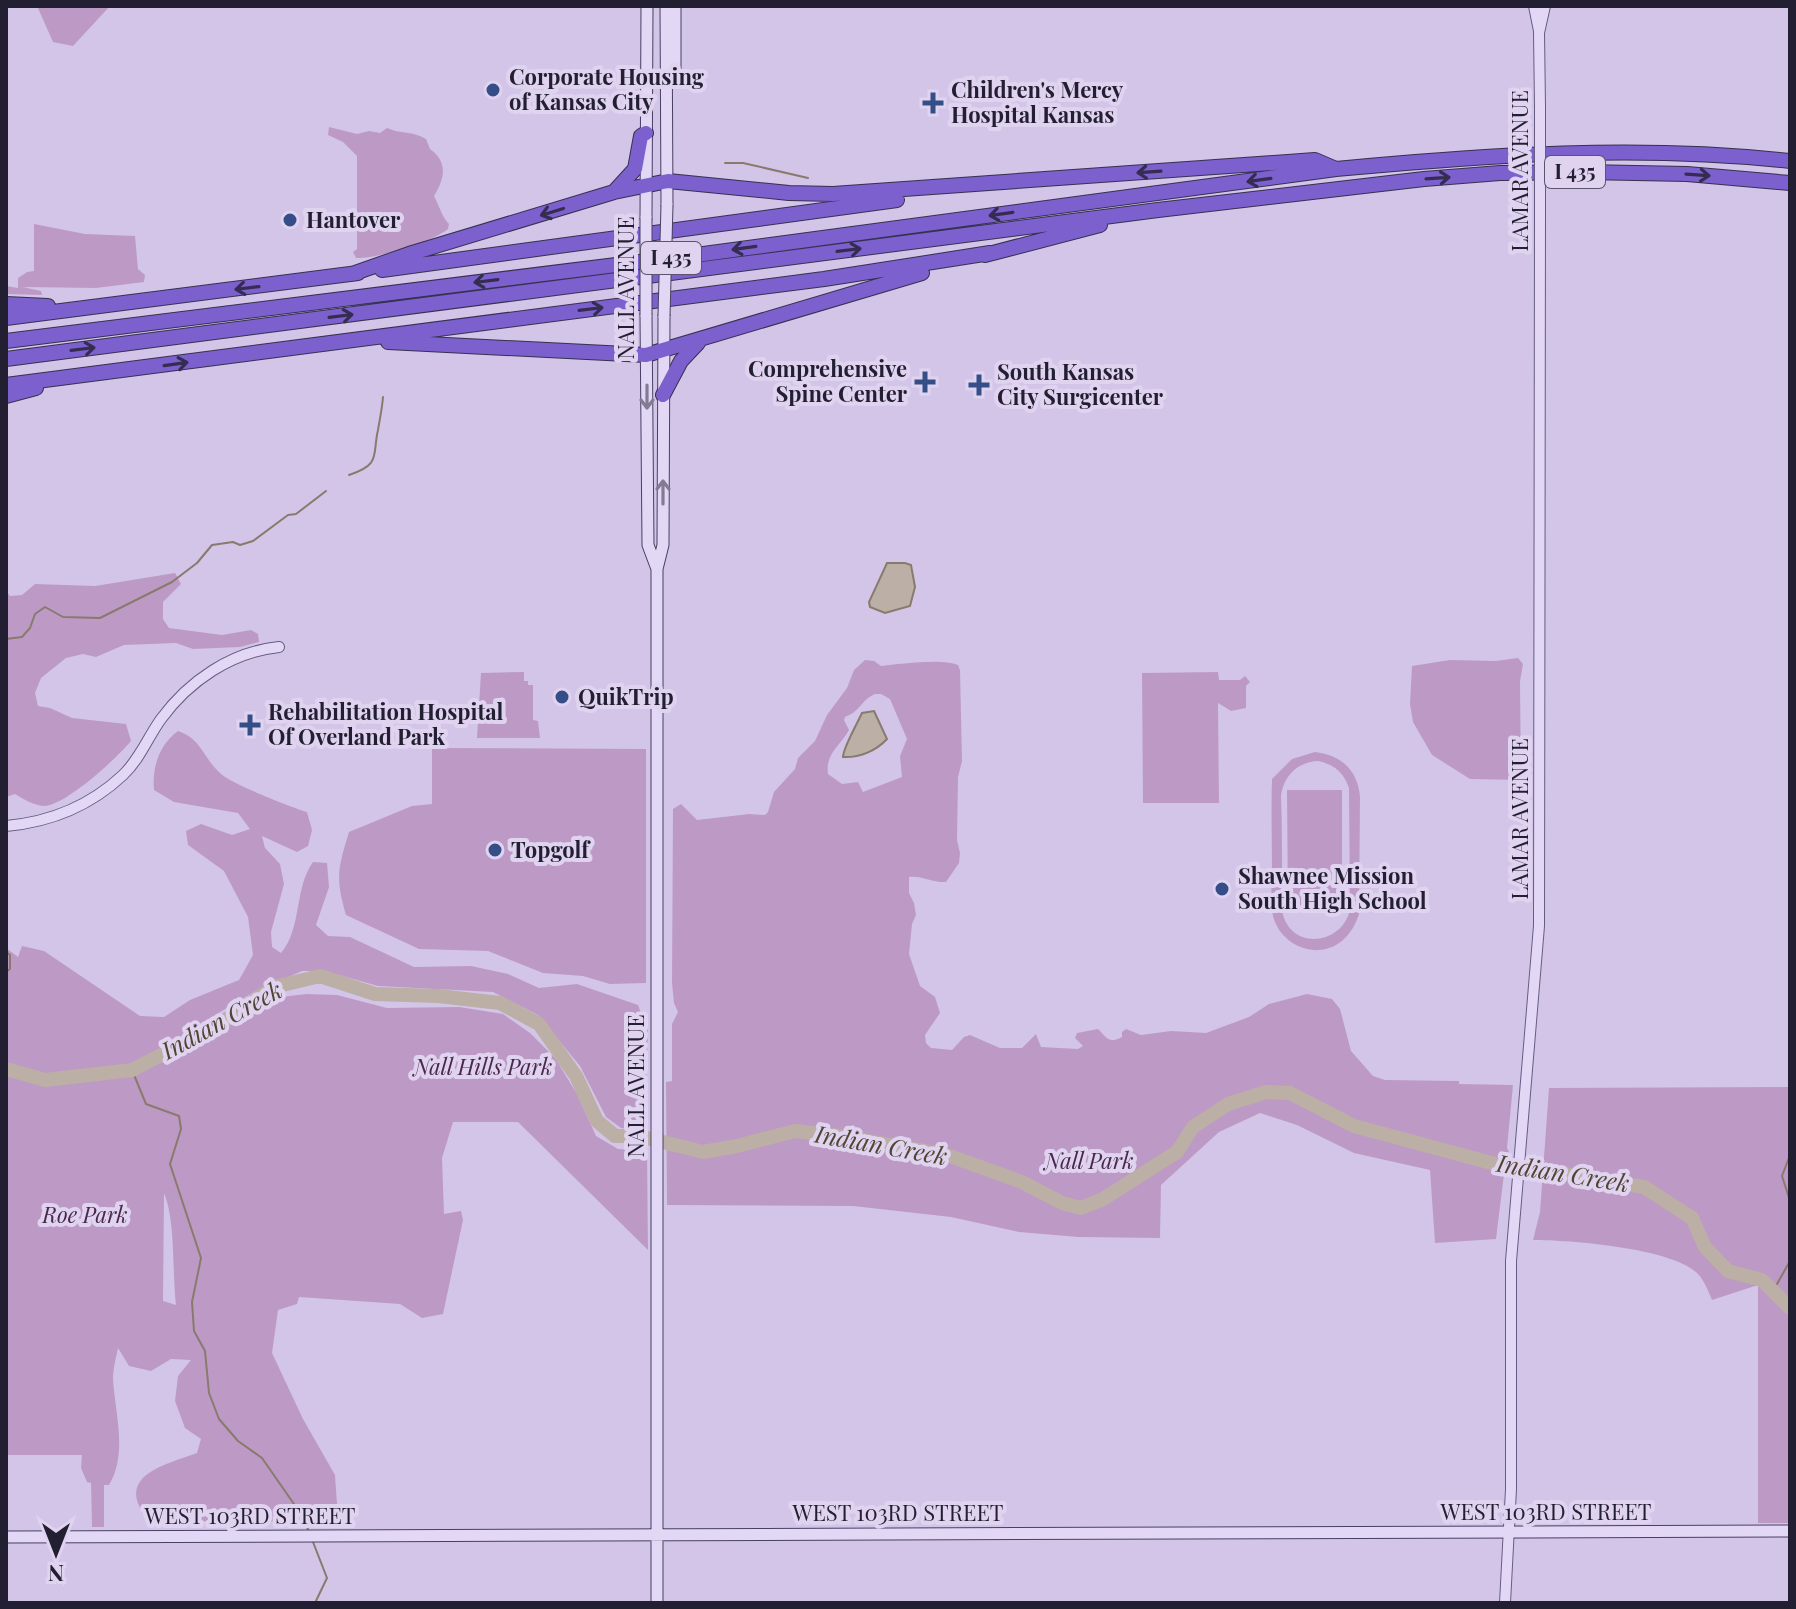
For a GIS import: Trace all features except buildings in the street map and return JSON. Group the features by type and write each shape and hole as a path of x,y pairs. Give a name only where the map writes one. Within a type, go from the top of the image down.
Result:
{"highway":[{"path":"614,192 635,169 641,136 646,133"},
{"name":"I 435","path":"6,341 696,255 1336,169 1463,157 1568,152 1683,154 1790,161"},
{"path":"352,274 614,192 668,181 789,193 833,194 1315,160 1336,169"},
{"name":"I 435","path":"6,359 1269,195 1500,173 1634,172 1790,183"},
{"path":"6,318 860,206 976,186"},
{"path":"347,341 646,355 839,295 1158,210"},
{"path":"6,385 839,277 990,253"},
{"path":"6,304 89,308"},
{"path":"663,395 681,361 701,340"},
{"path":"6,396 71,378"}],"main road":[{"name":"NALL AVENUE","path":"647,6 648,545 657,569"},
{"name":"NALL AVENUE","path":"657,1603 657,569 663,545 663,350 668,181 666,6"},
{"path":"667,113 675,75 675,6"},
{"name":"WEST 103RD STREET","path":"6,1537 1790,1531"}],"street":[{"name":"LAMAR AVENUE","path":"1505,1603 1510,1532 1511,1279 1539,926 1540,107 1539,33 1534,6"},
{"name":"LAMAR AVENUE","path":"1539,33 1545,6"},
{"path":"6,826 61,815 99,796 125,773 143,750 159,721 192,684 217,667 244,655 279,647"}],"green space":[{"path":"37,6 110,6 73,46 53,42"},
{"path":"329,127 357,134 369,131 380,133 387,128 426,139 442,165 441,183 434,196 449,224 448,229 404,249 356,258 353,252 357,249 357,156 343,142 328,135"},
{"path":"34,224 85,234 135,236 138,269 145,275 144,282 96,288 23,287 41,291 42,295 6,294 6,286 18,288 18,278 34,271"},
{"path":"175,573 181,584 163,602 163,619 169,628 222,635 251,630 258,634 259,642 240,647 193,649 176,643 124,645 96,657 83,654 66,658 41,678 35,693 38,706 72,718 126,724 131,741 91,780 66,798 45,806 15,794 6,797 6,591 10,596 22,595 35,584 95,586"},
{"path":"1518,658 1523,664 1520,681 1521,780 1470,779 1432,755 1413,722 1410,704 1412,666 1450,660"},
{"name":"Nall Park","path":"865,660 881,666 942,662 958,665 960,670 962,761 958,777 959,863 946,882 909,877 909,893 916,915 909,954 920,986 935,997 940,1013 925,1035 926,1043 931,1048 952,1050 970,1035 1000,1048 1022,1048 1036,1034 1041,1047 1078,1049 1083,1046 1075,1038 1077,1033 1098,1029 1108,1039 1114,1040 1122,1037 1126,1029 1141,1035 1171,1031 1206,1033 1249,1017 1269,1004 1307,994 1332,999 1340,1009 1351,1051 1373,1076 1385,1080 1513,1085 1507,1148 1510,1154 1506,1158 1496,1239 1435,1243 1430,1170 1354,1153 1297,1125 1260,1113 1219,1132 1161,1185 1160,1238 1078,1237 1019,1232 951,1217 853,1206 667,1205 666,1082 672,1081 672,1024 678,1012 672,983 673,809 681,804 697,820 765,815 774,792 795,769 798,758 815,741 827,715 847,688 854,670","holes":["881,694 890,699 907,739 900,756 902,777 863,792 858,782 842,784 828,774 829,761 849,730 845,717 870,696"]},
{"path":"524,672 524,681 533,685 533,720 538,721 540,738 477,738 481,673"},
{"path":"1218,672 1219,680 1240,680 1245,676 1250,682 1246,686 1246,708 1231,711 1218,703 1219,803 1143,803 1142,673"},
{"path":"178,731 186,734 227,778 307,812 312,830 308,846 297,852 262,836 265,848 280,864 284,884 271,932 272,947 281,953 292,932 307,872 313,862 327,863 329,887 316,925 328,936 350,937 414,967 471,966 508,974 539,988 577,984 638,1005 648,1031 645,1118 638,1130 621,1128 606,1117 580,1066 538,1015 493,992 378,986 325,971 302,971 254,992 200,1024 215,1037 241,1014 272,998 307,994 337,995 387,1008 459,1007 503,1014 530,1033 555,1058 577,1094 596,1136 618,1149 647,1151 648,1250 518,1122 453,1122 442,1158 444,1214 461,1211 463,1220 443,1314 422,1318 400,1304 299,1297 297,1304 278,1310 272,1353 303,1419 335,1475 337,1504 333,1519 323,1522 149,1521 139,1506 136,1494 139,1483 157,1468 197,1453 201,1439 185,1428 175,1401 178,1376 191,1360 171,1359 151,1371 129,1366 118,1348 113,1379 119,1433 118,1460 109,1485 104,1485 104,1527 92,1527 91,1483 87,1482 81,1468 82,1455 8,1455 6,948 18,957 22,946 44,951 140,1016 164,1017 190,1000 239,980 253,955 248,917 224,871 188,845 186,831 201,824 232,835 250,829 238,813 174,802 154,790 158,757","holes":["164,1193 172,1233 176,1305 163,1301"]},
{"name":"Topgolf","path":"432,748 646,749 646,983 610,984 583,976 543,973 488,951 419,949 346,915 339,873 349,832 412,806 432,804"},
{"path":"1315,752 1333,756 1352,772 1359,787 1359,914 1347,936 1326,949 1311,950 1289,941 1275,922 1272,911 1272,779 1292,759","holes":["1318,761 1338,770 1349,788 1350,909 1339,929 1318,939 1297,934 1289,927 1281,901 1281,796 1285,782 1293,771 1304,764"]},
{"path":"1287,790 1342,790 1342,909 1288,910"},
{"path":"1790,1087 1790,1523 1758,1523 1758,1285 1712,1300 1697,1273 1666,1257 1619,1247 1533,1240 1540,1212 1549,1088"}],"shaded area":[{"path":"887,563 911,565 915,587 910,606 885,613 870,607 869,602"},
{"path":"874,711 887,739 867,753 843,757 862,713"}],"waterway":[{"path":"725,163 743,163 808,178"},
{"path":"349,475 367,467 374,458 383,397"},
{"path":"6,639 22,637 30,628 35,614 45,607 63,617 100,618 172,582 197,563 212,545 233,542 240,545 253,541 326,491"},
{"path":"6,952 10,955 10,969 6,972"},
{"name":"Indian Creek","path":"6,1069 45,1080 132,1070 212,1029 274,987 320,976 375,994 438,996 500,1003 539,1024 576,1076 597,1121 615,1136 639,1136 703,1152 795,1131 833,1135 947,1155 1022,1182 1062,1203 1081,1208 1103,1199 1177,1152 1193,1127 1228,1104 1266,1092 1290,1093 1354,1126 1529,1173 1552,1172 1644,1187 1692,1218 1705,1247 1728,1271 1762,1280 1790,1308"},
{"path":"132,1070 146,1104 179,1116 181,1129 170,1164 201,1258 192,1302 194,1331 205,1351 209,1393 219,1419 238,1441 262,1458 303,1517 309,1532"},
{"path":"1790,1155 1782,1176 1790,1201"},
{"path":"1773,1291 1790,1261"},
{"path":"313,1542 327,1578 315,1603"}],"place":[{"name":"Corporate Housing of Kansas City","path":"493,90"},
{"name":"Children's Mercy Hospital Kansas","path":"933,103"},
{"name":"Hantover","path":"290,220"},
{"name":"Comprehensive Spine Center","path":"925,382"},
{"name":"South Kansas City Surgicenter","path":"979,385"},
{"name":"QuikTrip","path":"562,697"},
{"name":"Rehabilitation Hospital Of Overland Park","path":"250,725"},
{"name":"Topgolf","path":"495,850"},
{"name":"Shawnee Mission South High School","path":"1222,889"}],"park label":[{"name":"Nall Hills Park","path":"483,1067"},
{"name":"Roe Park","path":"85,1215"}]}
